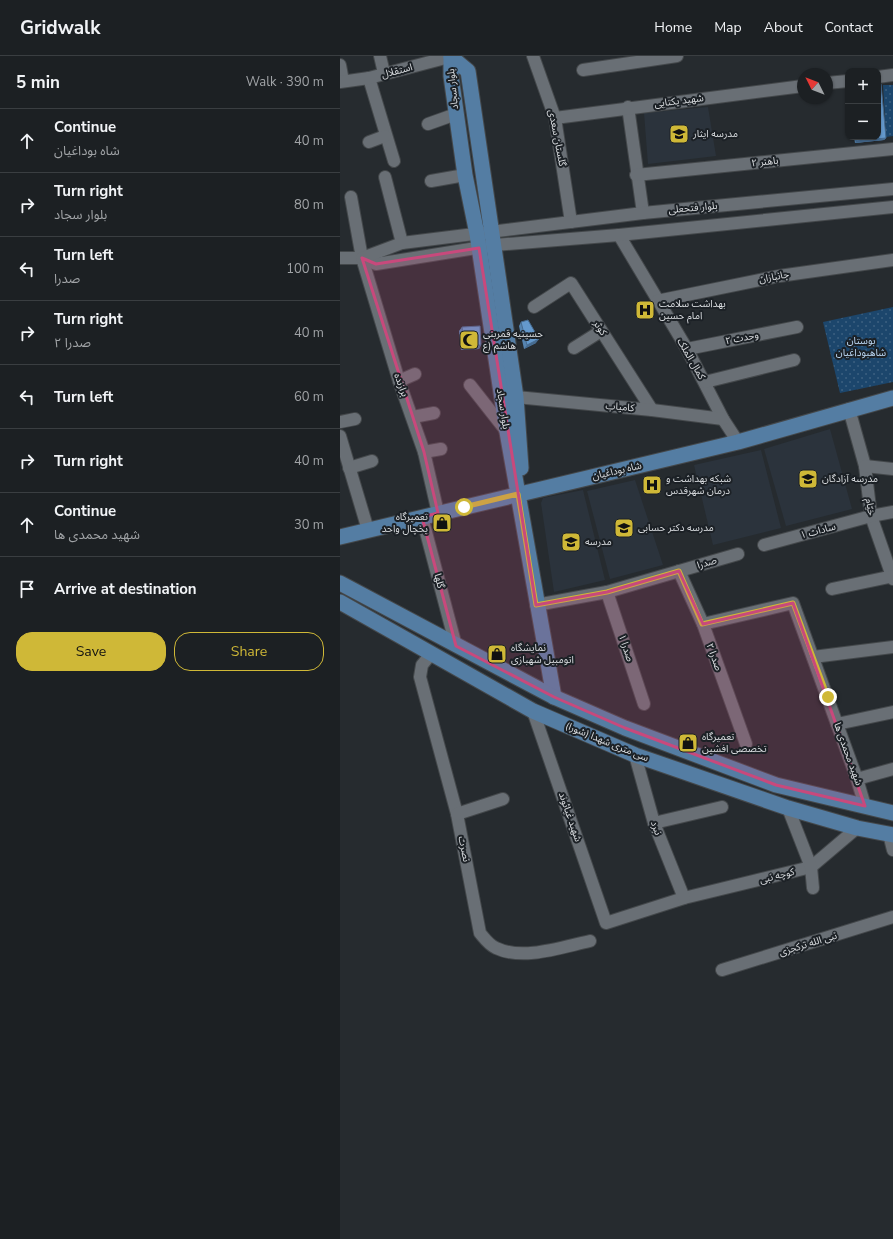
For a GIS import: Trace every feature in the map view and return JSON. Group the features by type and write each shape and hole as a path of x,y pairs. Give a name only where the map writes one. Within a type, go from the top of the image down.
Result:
{"main road":[{"name":"بلوار سجاد","path":"452,56 451,76 465,175 478,241 516,397 522,461 518,494"},
{"name":"بلوار سجاد","path":"452,56 468,71 494,238 497,318 507,432 536,605 554,698"},
{"name":"شاه بوداغیان","path":"340,537 738,442 893,398"},
{"name":"سی متری شهدا (شورا)","path":"340,583 554,698 691,754 776,785 893,813"},
{"name":"سی متری شهدا (شورا)","path":"340,602 533,711 635,755 788,808 857,828 891,834"},
{"path":"685,772 691,754"}],"street":[{"path":"380,56 384,73"},
{"name":"استقلال","path":"342,82 369,78 452,56"},
{"name":"گلستان سعدی","path":"533,56 555,118 571,222"},
{"path":"583,70 600,61 677,57"},
{"path":"340,65 342,82"},
{"path":"881,77 893,75"},
{"path":"369,78 385,136 394,161"},
{"path":"833,82 845,81"},
{"name":"شهید یکتایی","path":"555,118 628,107 797,87"},
{"path":"628,107 636,175 643,213"},
{"path":"428,124 456,114"},
{"path":"369,142 385,136"},
{"name":"باهنر ۲","path":"636,175 893,149"},
{"path":"431,181 465,175"},
{"path":"385,177 402,243"},
{"name":"بلوار فتحعلی","path":"494,238 571,222 643,213 893,189"},
{"name":"برازنده","path":"351,197 362,258 399,381 413,417 424,452 438,513"},
{"name":"بلوار فتحعلی","path":"494,238 619,235 893,207"},
{"name":"کمال الملک","path":"619,235 687,349 723,419 738,442"},
{"path":"362,258 376,264 494,238"},
{"path":"340,258 362,258 402,243 478,241"},
{"name":"جانبازان","path":"657,300 779,276 893,260"},
{"name":"کوثر","path":"534,307 571,283 652,410"},
{"name":"وحدت ۲","path":"687,349 797,327"},
{"path":"574,348 601,331"},
{"path":"705,382 794,360"},
{"path":"399,381 415,374"},
{"path":"470,385 507,432"},
{"name":"کامیاب","path":"516,397 652,410 723,419"},
{"name":"خیّام","path":"849,410 864,466 871,516 893,577"},
{"path":"413,417 434,413"},
{"path":"340,422 355,419"},
{"path":"340,436 368,530"},
{"path":"424,452 440,449"},
{"path":"349,468 372,460"},
{"path":"864,466 893,469"},
{"name":"سادات ۱","path":"764,545 871,516 893,512"},
{"name":"گلها","path":"422,517 456,646"},
{"name":"صدرا","path":"536,605 607,592 738,554"},
{"name":"صدرا ۲","path":"679,571 702,624 746,744"},
{"path":"832,589 893,577"},
{"name":"صدرا ۱","path":"607,592 644,704"},
{"name":"شهید محمدی ها","path":"702,624 793,603 857,779 865,806"},
{"path":"813,657 893,647"},
{"name":"نصرت","path":"431,654 422,665 420,677 457,814 480,933 487,942 496,948 510,952 539,953 590,941"},
{"name":"شهید غیاثوند","path":"533,711 606,923"},
{"path":"837,724 893,712"},
{"name":"نبرد","path":"635,755 654,823 684,898"},
{"path":"857,779 893,769"},
{"path":"457,814 503,799"},
{"path":"654,823 722,807"},
{"path":"788,808 811,867 813,888"},
{"name":"کوچه نبی","path":"606,923 684,898 811,867 857,828"},
{"path":"891,834 893,850"},
{"name":"نبی الله ترکجزی","path":"722,970 893,917"}],"highlighted area":[{"path":"479,248 536,605 607,592 679,571 703,624 793,603 865,806 776,785 625,728 554,697 456,646 422,517 438,513 424,452 362,258 376,264"}],"shaded area":[{"name":"مدرسه ایثار","path":"708,107 716,156 648,164 644,113"},
{"name":"مدرسه آزادگان","path":"830,429 852,509 786,526 764,449"},
{"path":"761,450 781,528 713,545 694,465"},
{"name":"مدرسه دکتر حسابی","path":"635,480 663,565 610,579 587,491"},
{"name":"مدرسه","path":"583,490 605,580 554,592 541,503 543,498"}],"green space":[{"path":"883,85 893,85 893,136 886,137"},
{"name":"بوستان شاهبوداغیان","path":"893,307 893,382 840,393 823,322"}],"building":[{"path":"881,84 886,138 881,138"},
{"path":"528,320 539,339 527,345 521,322"},
{"name":"حسینیه قمربنی هاشم (ع","path":"480,326 481,345 464,346 462,327"}],"place":[{"name":"مدرسه ایثار","path":"679,134"},
{"name":"بهداشت سلامت امام حسین","path":"645,310"},
{"name":"حسینیه قمربنی هاشم (ع","path":"469,340"},
{"name":"مدرسه آزادگان","path":"808,479"},
{"name":"شبکه بهداشت و درمان شهرقدس","path":"652,485"},
{"name":"تعمیرگاه یخچال واحد","path":"442,523"},
{"name":"مدرسه دکتر حسابی","path":"624,528"},
{"name":"مدرسه","path":"571,542"},
{"name":"نمایشگاه اتومبیل شهبازی","path":"497,654"},
{"name":"تعمیرگاه تخصصی افشین","path":"688,743"}],"route":[{"path":"464,507 518,494 536,605 607,592 679,571 702,624 793,603 828,697"}]}
